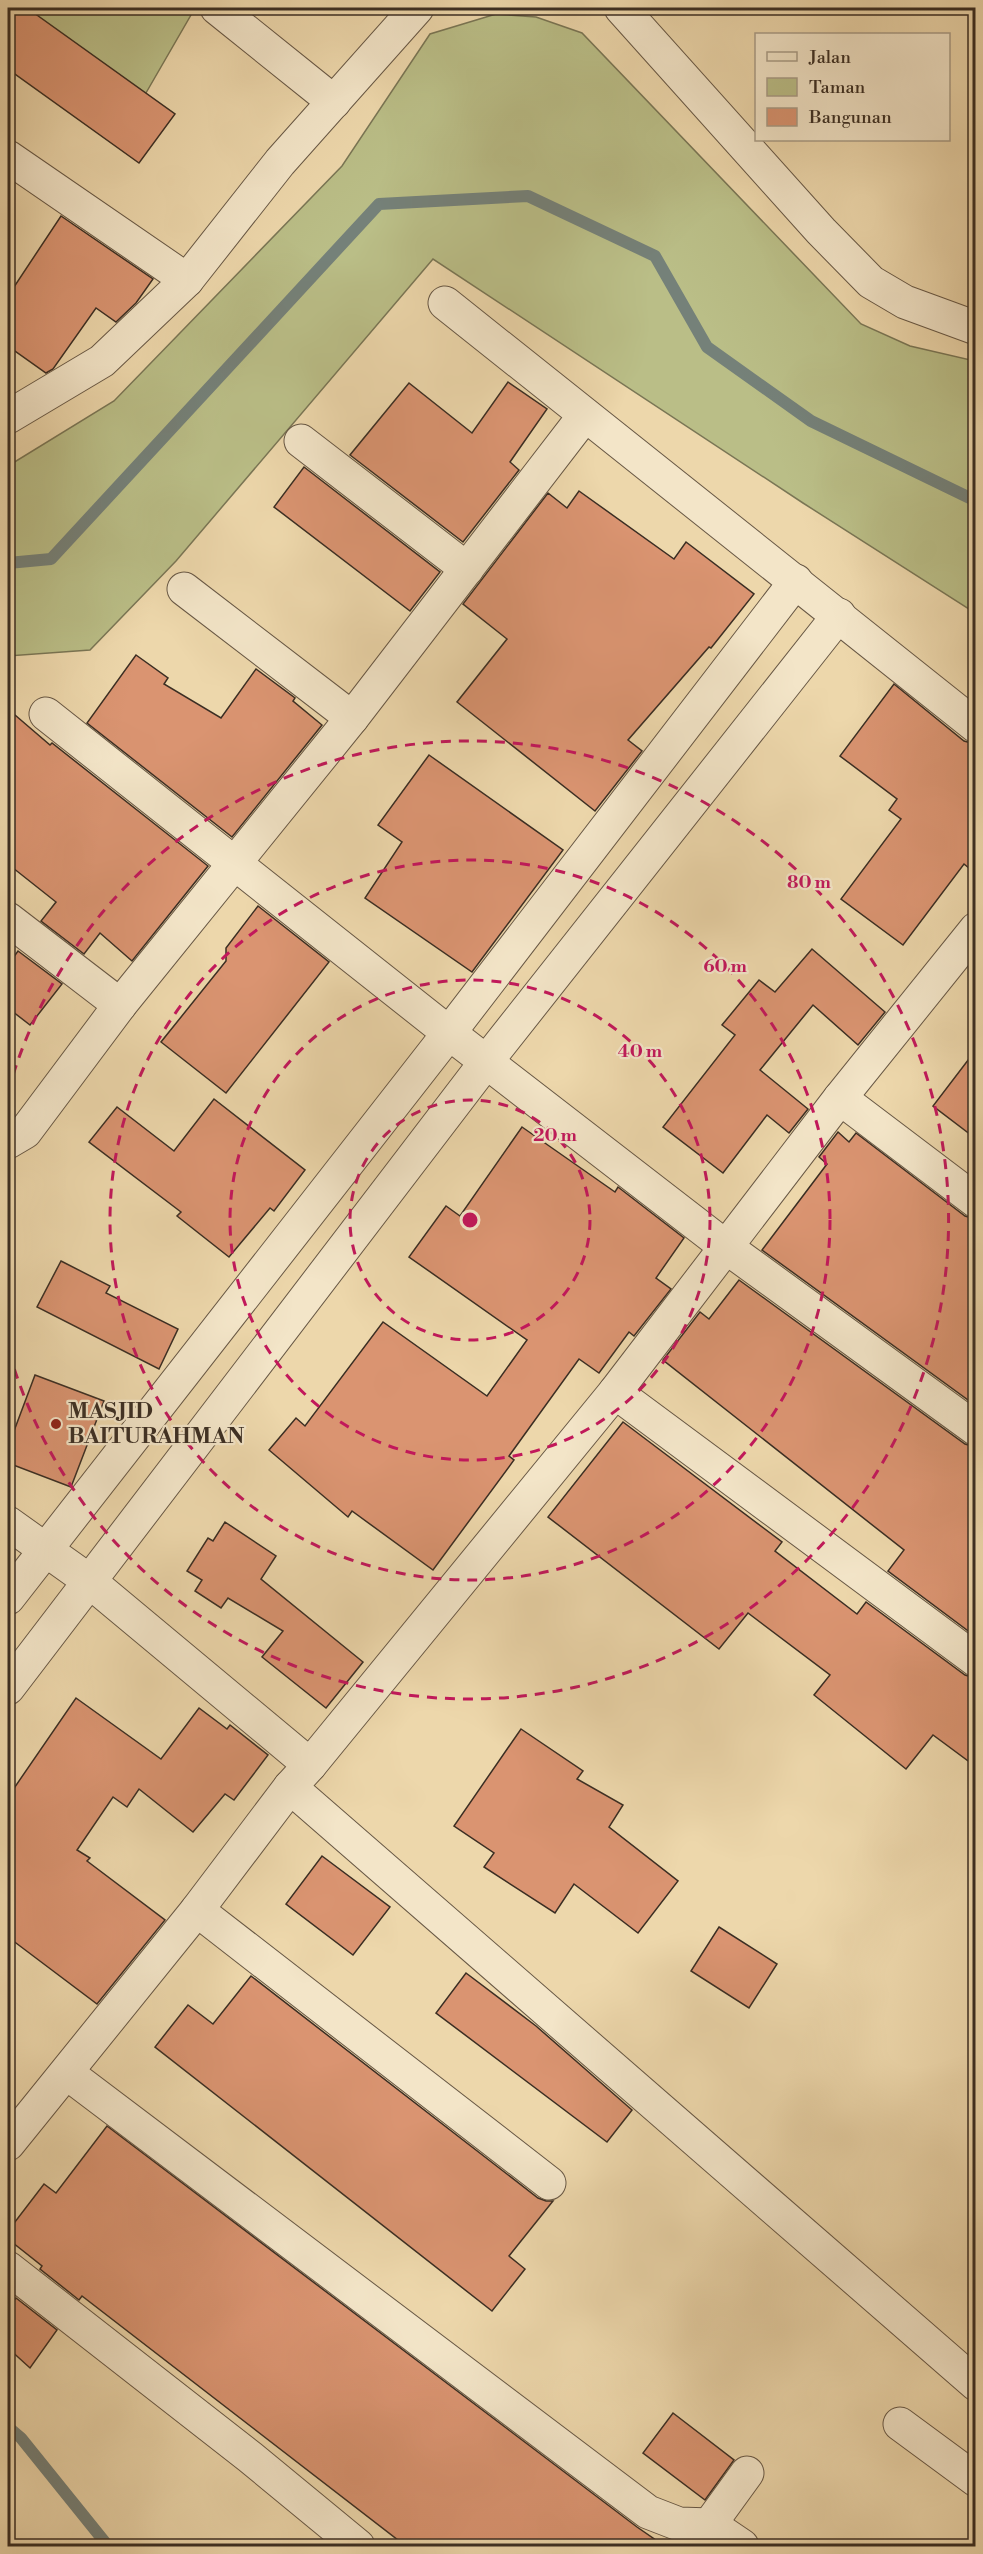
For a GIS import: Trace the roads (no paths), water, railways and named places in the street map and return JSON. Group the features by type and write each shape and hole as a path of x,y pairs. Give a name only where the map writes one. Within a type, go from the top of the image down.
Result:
{"street":[{"path":"217,8 334,102"},
{"path":"8,417 102,361 187,279 280,162 417,8"},
{"path":"621,8 821,231 871,282 905,302 975,328"},
{"path":"8,157 187,279"},
{"path":"445,303 839,615 975,726"},
{"path":"8,1142 25,1132 120,1005 352,718 585,415"},
{"path":"301,441 467,569"},
{"path":"8,1598 449,1033 796,581"},
{"path":"184,589 352,718"},
{"path":"8,1688 88,1580 486,1062 839,615"},
{"path":"46,714 449,1033 726,1247 975,1429"},
{"path":"8,919 120,1005"},
{"path":"8,2144 197,1910 300,1776 615,1392 840,1098 965,963 975,928"},
{"path":"840,1098 975,1201"},
{"path":"615,1392 975,1660"},
{"path":"8,1523 88,1580 668,2114 975,2384"},
{"path":"197,1910 549,2183"},
{"path":"67,2073 648,2512 702,2536 742,2547"},
{"path":"8,2268 250,2457 358,2547"},
{"path":"900,2424 975,2480"},
{"path":"702,2536 747,2473"}],"waterway":[{"path":"8,563 51,559 379,204 528,196 655,256 707,347 811,421 976,501"},
{"path":"8,2427 21,2438 108,2546"}],"place":[{"name":"MASJID BAITURAHMAN","path":"56,1424"}]}
